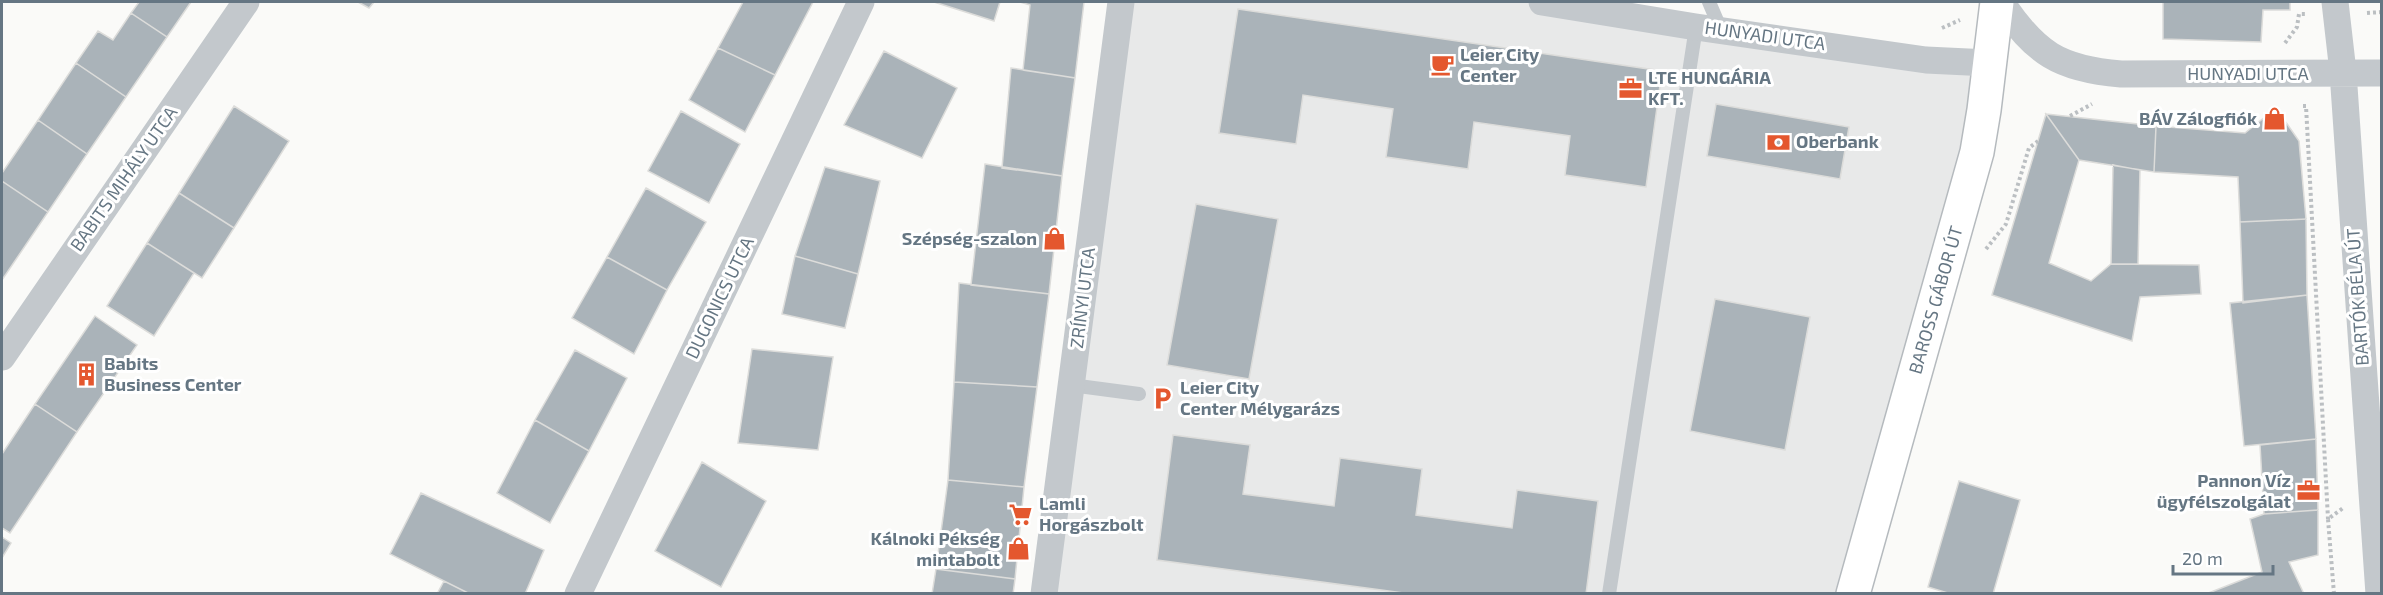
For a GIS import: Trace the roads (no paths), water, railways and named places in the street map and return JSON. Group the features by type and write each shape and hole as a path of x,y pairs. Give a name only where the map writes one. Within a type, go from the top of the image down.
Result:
{"main road":[{"name":"BAROSS GÁBOR ÚT","path":"1853,594 1977,152 1999,2"}],"street":[{"name":"BABITS MIHÁLY UTCA","path":"2,357 246,2"},
{"name":"DUGONICS UTCA","path":"578,594 861,2"},
{"name":"ZRÍNYI UTCA","path":"1044,594 1121,2"},
{"name":"HUNYADI UTCA","path":"1542,2 1926,60 1989,63"},
{"name":"HUNYADI UTCA","path":"1999,2 2034,44 2063,63 2083,70 2132,74 2382,73"},
{"name":"BARTÓK BÉLA ÚT","path":"2336,7 2343,72 2379,594"}],"lane":[{"path":"1609,594 1708,28 1709,2"},
{"path":"1071,385 1139,394"}],"place":[{"name":"Leier City Center","path":"1442,65"},
{"name":"LTE HUNGÁRIA KFT.","path":"1630,88"},
{"name":"BÁV Zálogfiók","path":"2275,119"},
{"name":"Oberbank","path":"1778,142"},
{"name":"Szépség-szalon","path":"1055,239"},
{"name":"Babits Business Center","path":"86,374"},
{"name":"Leier City Center Mélygarázs","path":"1162,398"},
{"name":"Pannon Víz ügyfélszolgálat","path":"2309,491"},
{"name":"Lamli Horgászbolt","path":"1021,514"},
{"name":"Kálnoki Pékség mintabolt","path":"1018,549"}]}
